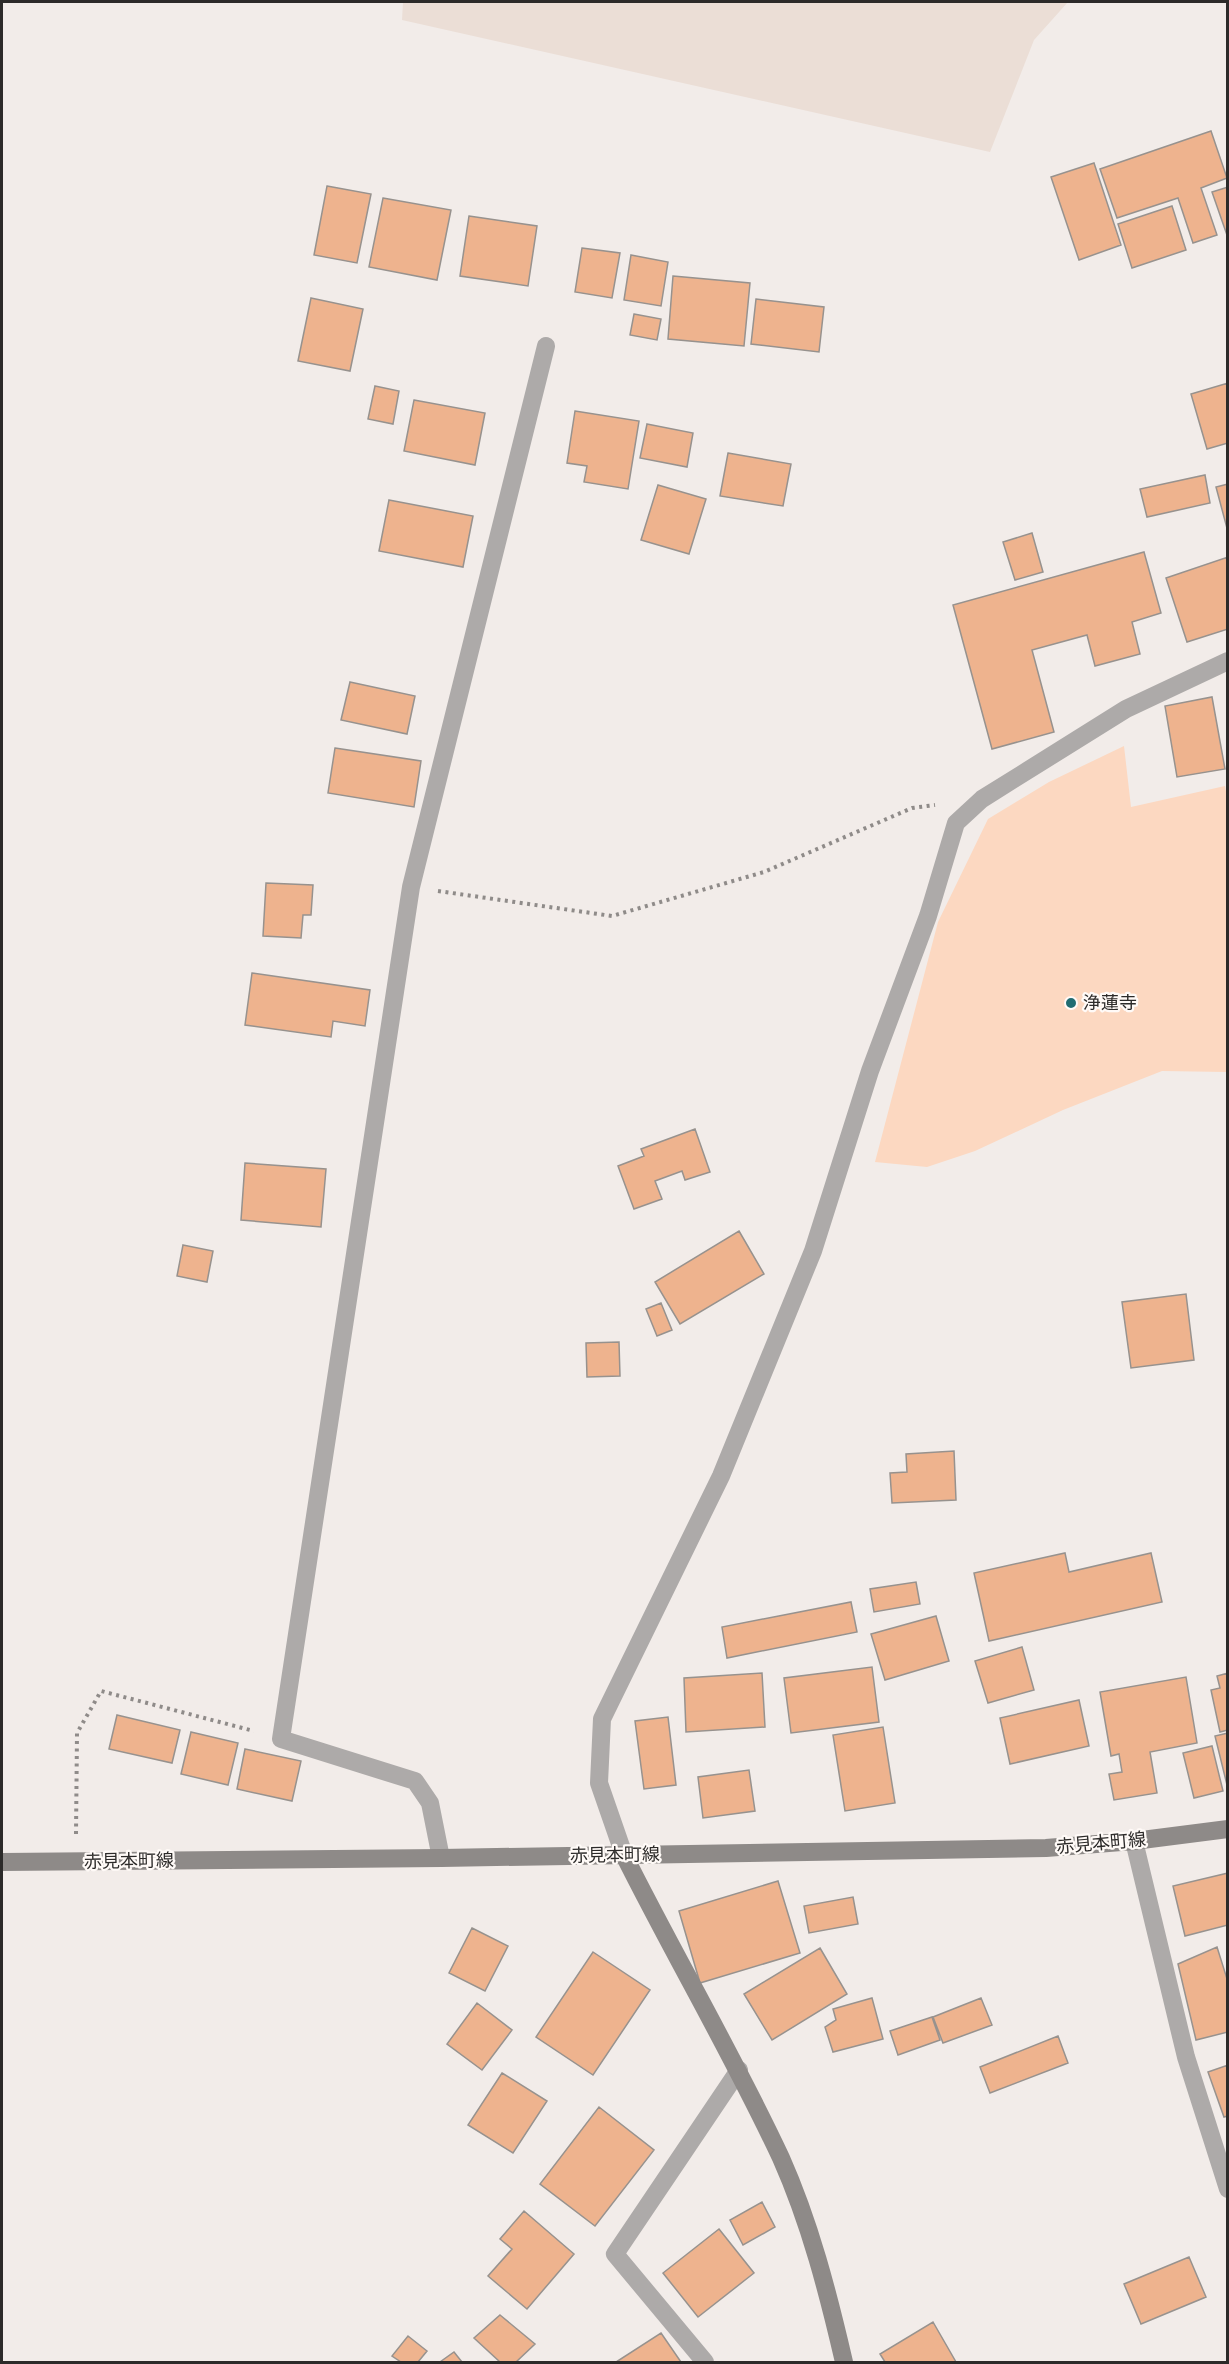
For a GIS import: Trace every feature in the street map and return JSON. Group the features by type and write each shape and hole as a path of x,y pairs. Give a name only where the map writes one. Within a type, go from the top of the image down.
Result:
{"main road":[{"name":"赤見本町線","path":"2,1862 441,1858 1046,1848 1134,1841 1227,1829"},
{"path":"624,1855 738,2070 782,2160 815,2249 844,2362"}],"street":[{"path":"441,1858 430,1803 415,1781 281,1739 411,887 546,346"},
{"path":"624,1855 599,1783 602,1719 721,1476 813,1251 870,1071 928,916 956,824 982,799 1126,709 1227,661"},
{"path":"1134,1841 1186,2057 1227,2189"},
{"path":"705,2362 615,2254 738,2070"}],"path":[{"path":"411,887 612,916 764,872 912,808 982,799"},
{"path":"76,1862 77,1733 101,1691 281,1739"}],"shaded area":[{"path":"403,2 1068,2 1034,40 990,152 402,20"},
{"name":"浄蓮寺","path":"1124,746 1131,807 1225,786 1228,802 1227,1072 1162,1071 1063,1110 975,1151 927,1167 875,1162 938,922 988,819 1049,782"}],"building":[{"path":"1211,131 1227,178 1201,188 1217,235 1193,243 1178,198 1117,218 1100,169"},
{"path":"1094,163 1121,245 1079,260 1051,177"},
{"path":"327,186 371,194 357,263 314,255"},
{"path":"1228,187 1228,238 1212,192"},
{"path":"383,198 451,210 437,280 369,267"},
{"path":"1172,206 1186,250 1132,268 1118,224"},
{"path":"469,216 537,226 528,286 460,276"},
{"path":"582,248 620,253 612,298 575,292"},
{"path":"631,255 668,262 661,306 624,300"},
{"path":"673,276 750,283 744,346 668,339"},
{"path":"311,298 363,309 350,371 298,361"},
{"path":"756,299 824,307 819,352 751,344"},
{"path":"634,314 661,319 657,340 630,335"},
{"path":"1228,383 1228,443 1207,449 1191,394"},
{"path":"375,386 399,391 393,424 368,419"},
{"path":"414,400 485,413 475,465 404,451"},
{"path":"575,411 639,421 628,489 584,482 587,466 567,463"},
{"path":"647,424 693,433 687,467 640,458"},
{"path":"728,453 791,464 783,506 720,496"},
{"path":"1205,475 1210,503 1147,517 1140,489"},
{"path":"1228,484 1228,532 1216,487"},
{"path":"658,485 706,499 689,554 641,540"},
{"path":"389,500 473,516 463,567 379,551"},
{"path":"1032,533 1043,572 1015,580 1003,542"},
{"path":"1144,552 1161,613 1132,622 1140,654 1095,666 1087,635 1032,650 1054,732 992,749 953,605"},
{"path":"1228,557 1228,629 1187,642 1166,578"},
{"path":"350,682 415,696 407,734 341,720"},
{"path":"1212,697 1225,769 1177,777 1165,706"},
{"path":"335,748 421,761 414,807 328,793"},
{"path":"266,883 313,885 311,915 303,915 301,938 263,936"},
{"path":"252,973 370,990 365,1026 333,1021 331,1037 245,1025"},
{"path":"695,1129 710,1172 685,1180 682,1171 655,1181 662,1199 634,1209 618,1166 644,1156 641,1149"},
{"path":"245,1163 326,1169 321,1227 241,1220"},
{"path":"739,1231 764,1274 680,1324 655,1282"},
{"path":"183,1245 213,1251 207,1282 177,1276"},
{"path":"1186,1294 1194,1360 1131,1368 1122,1302"},
{"path":"661,1303 672,1330 657,1336 646,1309"},
{"path":"619,1342 620,1376 587,1377 586,1343"},
{"path":"954,1451 956,1500 892,1503 890,1473 907,1472 906,1454"},
{"path":"1065,1553 1069,1572 1151,1553 1162,1602 989,1641 974,1573"},
{"path":"916,1582 920,1604 874,1612 870,1589"},
{"path":"851,1602 857,1632 727,1658 722,1627"},
{"path":"936,1616 949,1661 885,1680 871,1634"},
{"path":"1022,1647 1034,1690 988,1703 975,1661"},
{"path":"872,1667 879,1722 791,1733 784,1678"},
{"path":"762,1673 765,1727 686,1732 684,1678"},
{"path":"1228,1673 1228,1730 1220,1732 1211,1690 1220,1688 1217,1676"},
{"path":"1186,1677 1197,1743 1150,1752 1157,1793 1114,1800 1109,1774 1122,1772 1119,1754 1111,1756 1100,1692"},
{"path":"1079,1700 1089,1746 1010,1764 1000,1718"},
{"path":"117,1715 180,1730 172,1763 109,1749"},
{"path":"668,1717 676,1785 644,1789 635,1721"},
{"path":"883,1727 895,1803 845,1811 833,1735"},
{"path":"191,1732 238,1743 228,1785 181,1774"},
{"path":"1228,1733 1228,1789 1215,1736"},
{"path":"1212,1746 1223,1791 1194,1798 1183,1753"},
{"path":"245,1749 301,1761 292,1801 237,1789"},
{"path":"749,1770 755,1811 703,1818 698,1777"},
{"path":"1228,1873 1228,1925 1185,1936 1173,1886"},
{"path":"778,1881 800,1953 700,1983 679,1911"},
{"path":"853,1897 858,1924 809,1933 804,1906"},
{"path":"472,1928 508,1946 485,1991 449,1973"},
{"path":"1217,1947 1228,1982 1228,2032 1196,2040 1178,1964"},
{"path":"820,1948 847,1994 772,2040 744,1994"},
{"path":"593,1952 650,1990 593,2075 536,2037"},
{"path":"872,1998 883,2039 833,2052 825,2027 836,2020 833,2009"},
{"path":"981,1998 992,2025 943,2043 933,2017"},
{"path":"477,2003 512,2030 482,2070 447,2044"},
{"path":"932,2017 940,2040 898,2055 890,2031"},
{"path":"1058,2036 1068,2063 990,2093 980,2067"},
{"path":"1228,2065 1228,2116 1224,2117 1208,2072"},
{"path":"502,2073 547,2101 513,2153 468,2125"},
{"path":"599,2107 654,2150 595,2226 540,2184"},
{"path":"762,2202 775,2227 743,2245 730,2220"},
{"path":"524,2211 574,2254 527,2309 488,2276 512,2249 500,2239"},
{"path":"719,2229 754,2273 698,2317 663,2273"},
{"path":"1189,2257 1206,2297 1141,2324 1124,2284"},
{"path":"500,2315 535,2344 516,2362 500,2362 474,2338"},
{"path":"933,2322 956,2362 885,2362 880,2354"},
{"path":"661,2333 681,2362 616,2362"},
{"path":"408,2336 427,2351 418,2362 401,2362 392,2356"},
{"path":"454,2352 462,2362 440,2362"}],"place":[{"name":"浄蓮寺","path":"1071,1003"}]}
